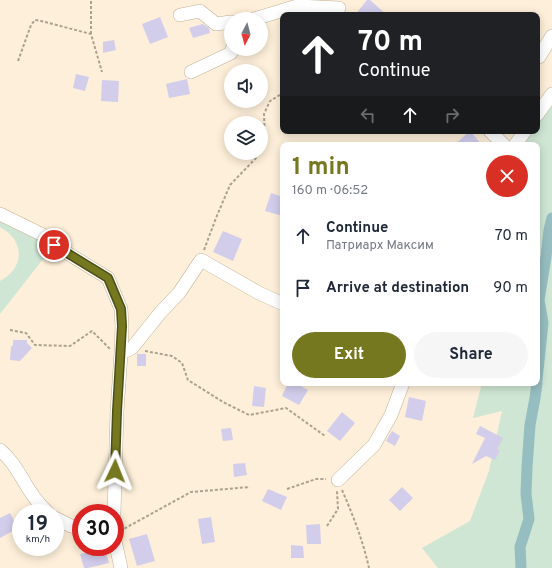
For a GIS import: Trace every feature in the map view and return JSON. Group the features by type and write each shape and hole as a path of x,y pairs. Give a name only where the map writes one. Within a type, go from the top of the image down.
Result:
{"street":[{"path":"268,15 297,6 340,8"},
{"path":"180,15 200,11 216,24 224,23"},
{"path":"540,55 552,36"},
{"path":"191,72 225,56"},
{"path":"540,111 552,94"},
{"path":"493,134 501,142"},
{"path":"0,214 43,235 54,245 108,278 121,309 126,351 117,411 114,504"},
{"path":"126,351 178,293 201,260 280,303"},
{"path":"338,480 374,445 391,416 402,386"},
{"path":"0,450 15,465 39,504"},
{"path":"118,556 121,568"}],"path":[{"path":"91,0 91,34 102,72"},
{"path":"18,61 31,25 35,20 91,34"},
{"path":"264,116 270,101 280,95"},
{"path":"201,260 230,185 254,160"},
{"path":"10,330 26,333 35,345 70,346 92,331 114,354 126,351 172,356 182,363 188,380 223,402 249,415 286,408 324,436"},
{"path":"287,489 316,479 338,480"},
{"path":"327,526 338,509 338,480"},
{"path":"338,480 353,517 369,568"},
{"path":"124,529 191,492 250,487"}],"green space":[{"path":"552,99 552,568 438,568 422,548 470,521 489,471 502,411 473,418 481,386 540,386 540,142 517,142 524,134 540,134 540,114"},
{"path":"0,214 54,245 0,314 0,281 6,278 14,269 19,258 19,252 13,237 0,227"}],"building":[{"path":"367,0 370,0 384,12 357,12"},
{"path":"160,17 168,37 150,44 142,24"},
{"path":"203,24 209,28 210,33 193,38 189,28"},
{"path":"114,40 116,50 103,53 103,42"},
{"path":"76,74 89,77 85,91 73,88"},
{"path":"187,79 190,94 169,98 166,84"},
{"path":"102,80 119,81 118,102 101,101"},
{"path":"467,134 473,134 479,142 457,142"},
{"path":"271,193 280,196 280,215 265,211"},
{"path":"223,231 242,239 233,261 213,252"},
{"path":"13,340 27,340 27,343 32,348 20,361 10,360"},
{"path":"137,354 146,354 146,366 137,366"},
{"path":"254,386 266,388 264,407 252,406"},
{"path":"287,386 301,386 308,390 299,405 282,396"},
{"path":"409,397 426,401 422,421 405,417"},
{"path":"342,412 355,423 340,441 327,431"},
{"path":"480,426 503,438 497,449 500,450 495,460 486,456 472,464 485,438 476,434"},
{"path":"231,428 233,440 223,441 221,429"},
{"path":"392,431 400,436 395,446 386,441"},
{"path":"245,463 247,475 234,477 233,464"},
{"path":"402,487 413,498 400,511 389,500"},
{"path":"268,489 287,497 281,510 262,501"},
{"path":"10,513 12,517 12,531 0,538 0,518"},
{"path":"211,517 215,542 202,544 198,519"},
{"path":"320,524 321,544 307,544 306,525"},
{"path":"147,534 155,561 137,566 129,539"},
{"path":"291,545 303,546 304,558 291,558"},
{"path":"81,556 107,556 109,563 84,568"}],"waterway":[{"path":"540,294 552,218"},
{"path":"540,306 543,323 540,352"},
{"path":"521,568 520,547 529,519 526,494 527,467 530,425 537,386"}],"route":[{"path":"54,245 108,278 121,309 121,353 115,471"}]}
